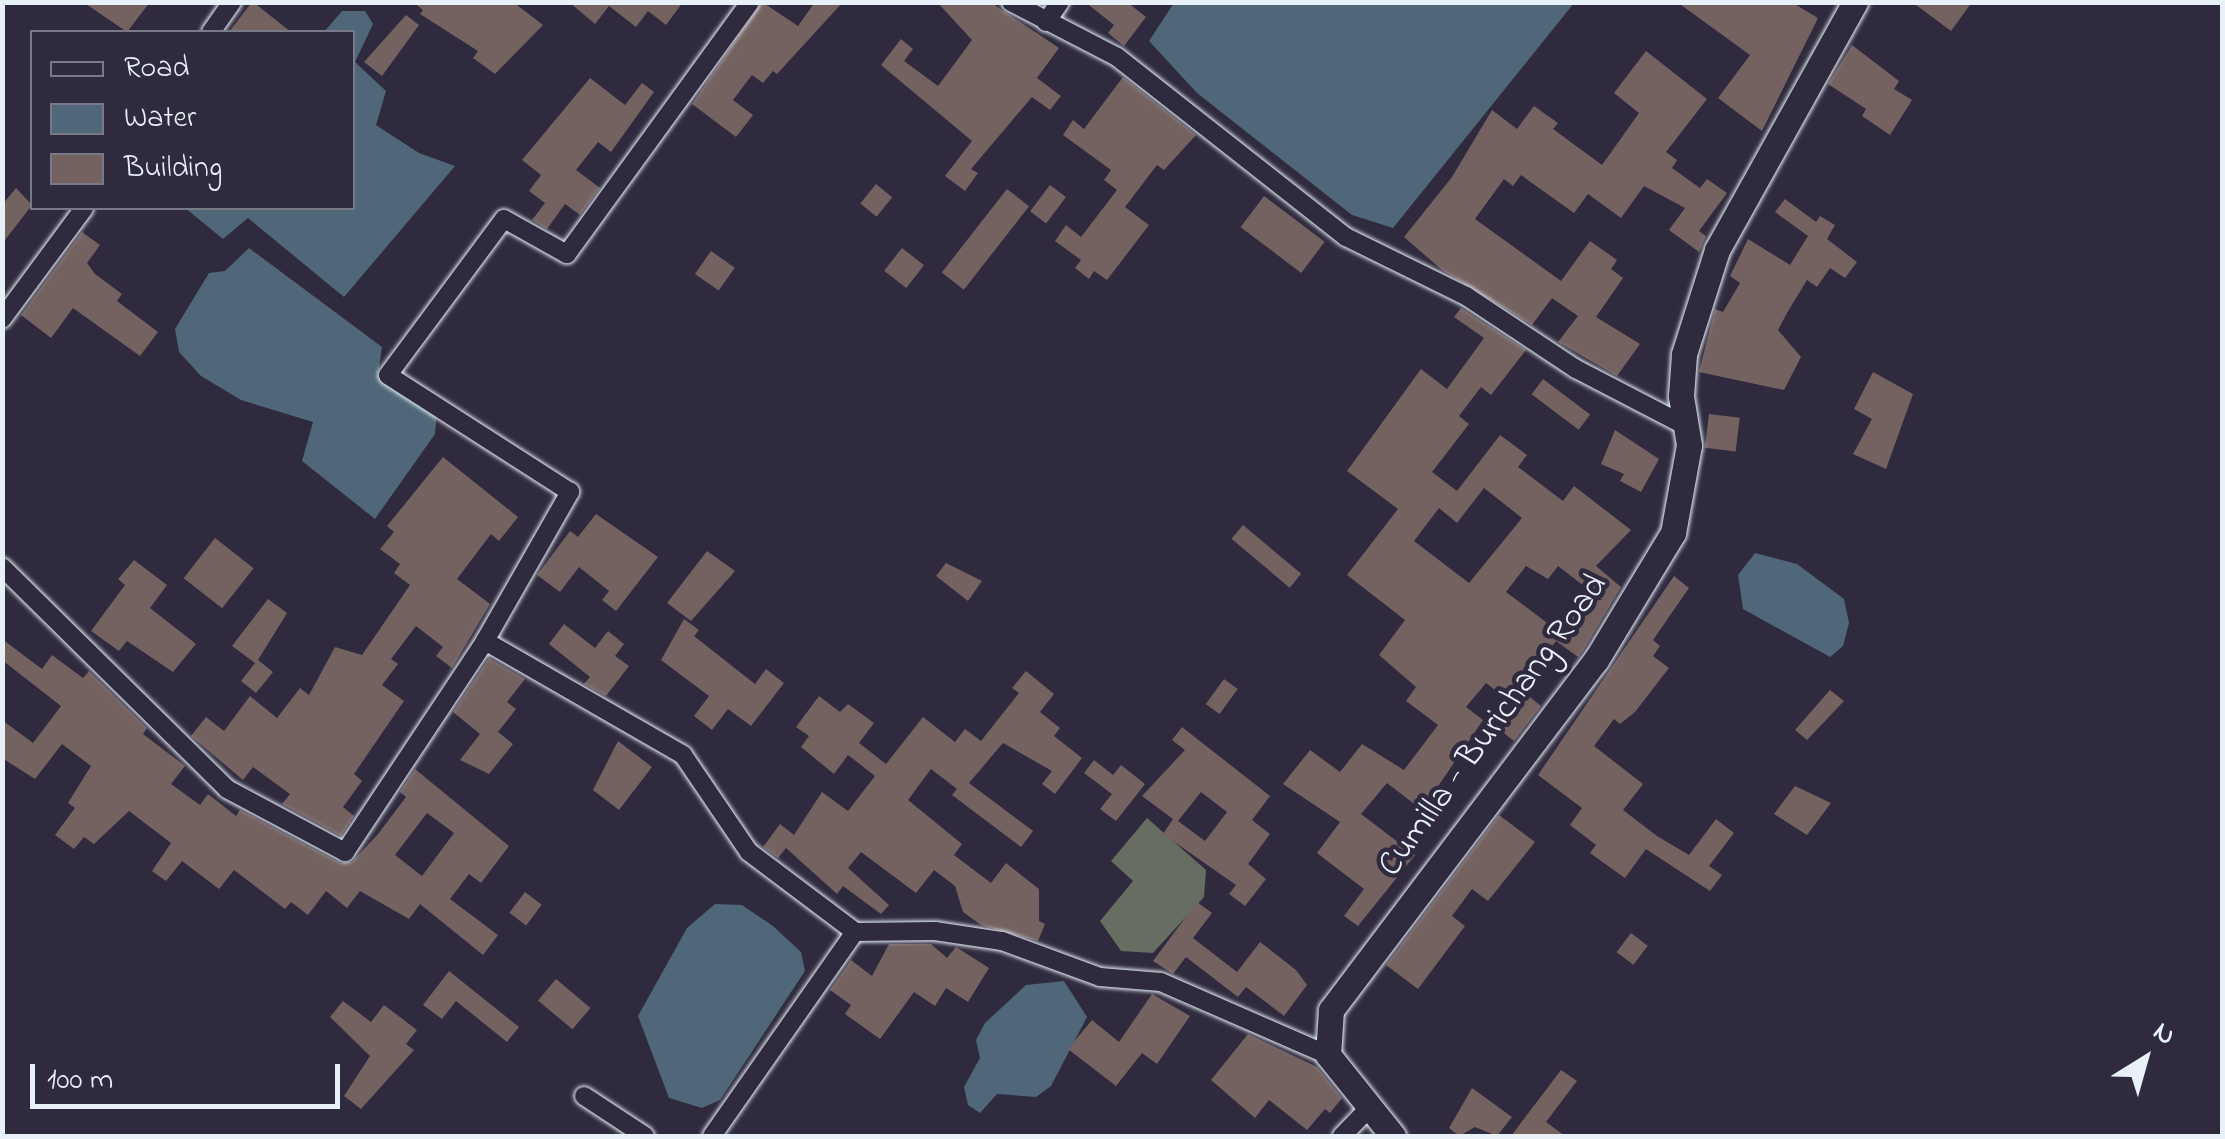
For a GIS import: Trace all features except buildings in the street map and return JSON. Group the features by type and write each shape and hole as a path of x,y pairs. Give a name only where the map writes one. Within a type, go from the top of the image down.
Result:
{"main road":[{"name":"Cumilla - Burichang Road","path":"1328,1054 1330,1010 1596,660 1672,534 1690,445 1684,354 1716,250 1854,2"},
{"path":"1328,1054 1393,1136"}],"street":[{"path":"212,30 232,2"},
{"path":"2,567 227,788 345,852 485,641 570,492 388,375 504,219 567,254 750,2"},
{"path":"1012,2 1117,57 1346,237 1466,296 1576,369 1686,426"},
{"path":"1046,22 1060,2"},
{"path":"2,319 83,210"},
{"path":"485,641 682,755 750,852 856,932 934,931 1002,941 1100,977 1162,982 1328,1054"},
{"path":"712,1136 856,932"},
{"path":"584,1096 645,1136"},
{"path":"1342,1136 1369,1108"}],"green space":[{"path":"1147,818 1206,870 1204,897 1153,953 1121,951 1100,921 1133,881 1111,861"}],"water":[{"path":"1174,2 1574,3 1393,228 1352,215 1197,93 1149,41"},
{"path":"342,11 365,11 373,24 355,62 355,30 326,30"},
{"path":"355,62 386,91 376,125 419,153 455,166 344,297 248,218 223,239 187,210 355,210"},
{"path":"249,248 382,347 378,375 437,411 435,434 375,519 302,461 313,422 241,400 201,376 179,352 175,329 209,273 225,271"},
{"path":"1755,553 1797,564 1844,599 1849,623 1843,646 1830,657 1743,609 1738,575"},
{"path":"715,904 742,905 773,926 801,952 805,971 720,1100 702,1108 669,1098 638,1016 687,928"},
{"path":"1064,981 1087,1017 1051,1086 1036,1097 997,1094 980,1113 968,1105 964,1087 980,1058 976,1040 985,1023 1026,985"}]}
